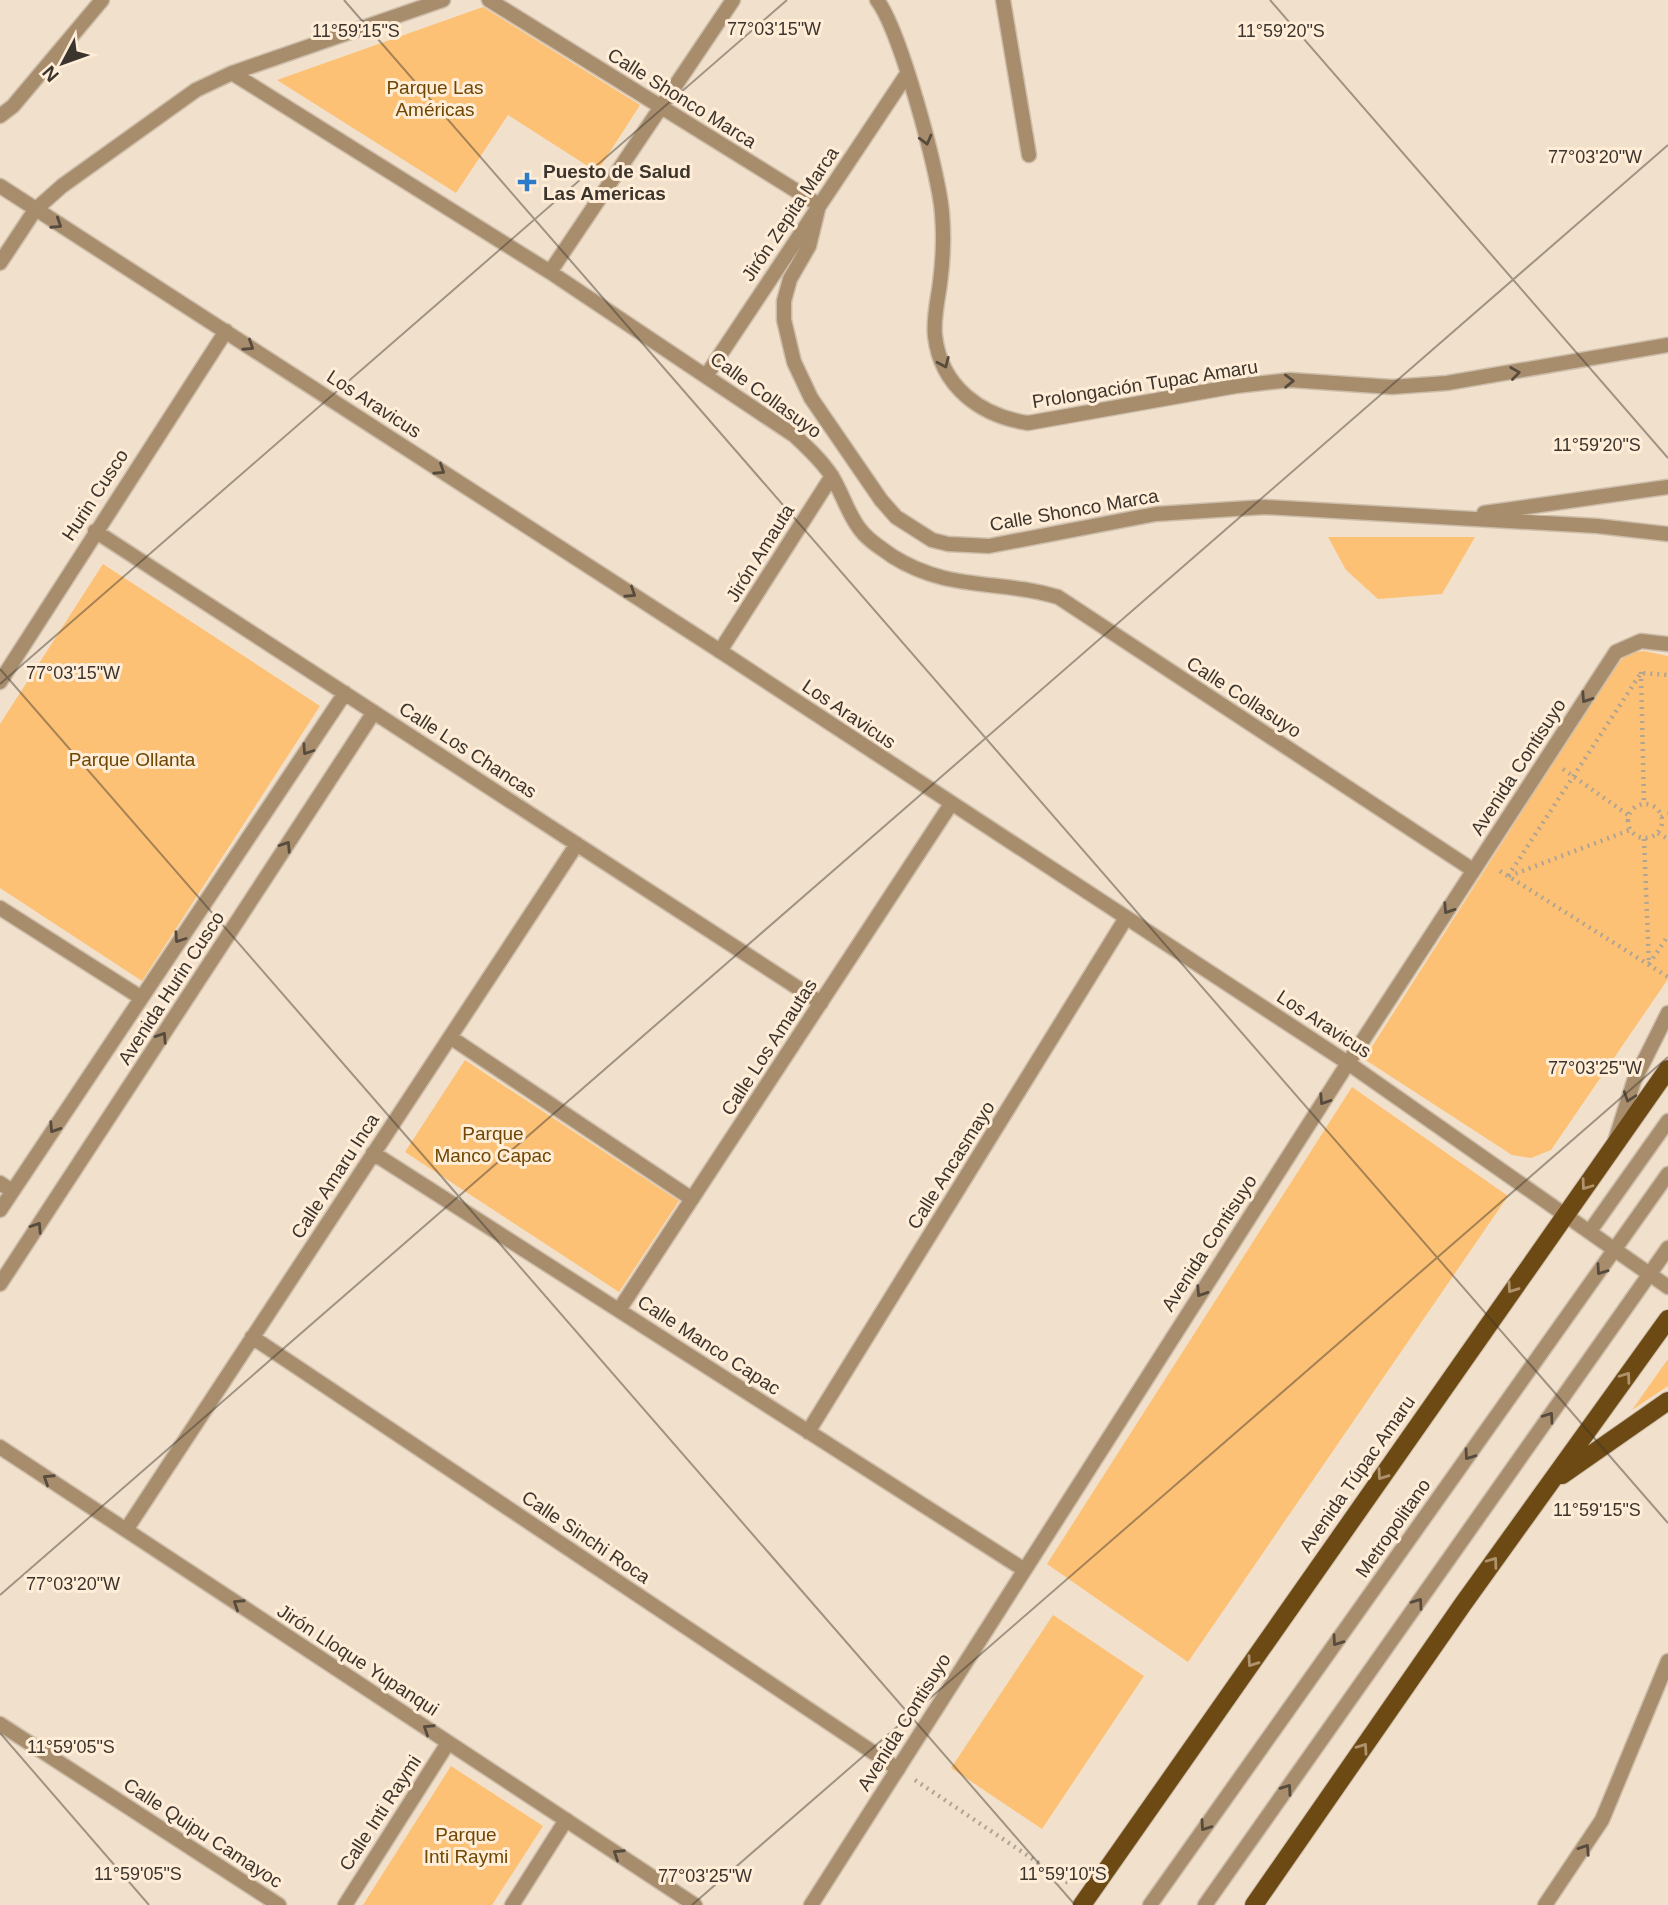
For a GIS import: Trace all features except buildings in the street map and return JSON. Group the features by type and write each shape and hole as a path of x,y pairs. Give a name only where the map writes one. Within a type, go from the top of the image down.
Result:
{"main road":[{"name":"Avenida Túpac Amaru","path":"1085,1900 1565,1212 1668,1069"},
{"path":"1254,1905 1668,1318"},
{"path":"1546,1489 1668,1401"}],"street":[{"path":"0,116 13,106 102,0"},
{"path":"0,263 35,210 62,186 196,90 232,73 443,0"},
{"name":"Calle Shonco Marca","path":"489,0 819,205 808,246 790,279 784,301 784,320 794,362 811,398 880,500 896,517 932,540 989,546 1106,523 1210,508 1337,509 1651,530 1668,534"},
{"path":"550,272 733,0"},
{"name":"Prolongación Tupac Amaru","path":"877,0 887,13 928,145 942,211 943,262 935,335 943,365 958,391 979,409 1003,420 1028,423 1236,386 1290,380 1392,387 1447,383 1668,345"},
{"path":"1003,0 1029,155"},
{"name":"Calle Collasuyo","path":"232,73 550,272 794,436 818,457 832,476 859,529 899,560 922,574 950,581 1031,589 1058,597 1473,870"},
{"name":"Jirón Zepita Marca","path":"706,376 906,74"},
{"name":"Los Aravicus","path":"0,186 720,651 1348,1063 1565,1212 1668,1287"},
{"name":"Hurin Cusco","path":"0,682 226,331"},
{"name":"Jirón Amauta","path":"720,651 832,476"},
{"path":"1455,517 1668,487"},
{"name":"Calle Los Chancas","path":"95,531 821,1003"},
{"path":"1641,641 1668,644"},
{"name":"Avenida Contisuyo","path":"811,1905 1023,1569 1546,758 1616,652 1641,641"},
{"name":"Avenida Hurin Cusco","path":"0,1210 6,1187 140,997 345,693"},
{"name":"Avenida Hurin Cusco","path":"0,1284 374,712"},
{"name":"Calle Los Amautas","path":"619,1310 951,804"},
{"name":"Calle Amaru Inca","path":"125,1530 577,844"},
{"path":"0,908 140,997"},
{"name":"Calle Ancasmayo","path":"808,1432 1126,918"},
{"path":"1614,1145 1634,1081 1668,1013"},
{"path":"450,1037 692,1199"},
{"path":"1590,1231 1668,1121"},
{"name":"Calle Manco Capac","path":"373,1153 1023,1569"},
{"name":"Metropolitano","path":"1150,1905 1668,1174"},
{"path":"1205,1905 1668,1248"},
{"name":"Calle Sinchi Roca","path":"252,1337 898,1769"},
{"name":"Jirón Lloque Yupanqui","path":"0,1447 695,1905"},
{"path":"1548,1904 1602,1820 1668,1661"},
{"name":"Calle Quipu Camayoc","path":"0,1724 279,1905"},
{"name":"Calle Inti Raymi","path":"345,1905 448,1743"},
{"path":"512,1905 566,1820"}],"path":[{"path":"1641,641 1644,804"},
{"path":"1641,673 1668,675"},
{"path":"1508,876 1641,673"},
{"path":"1546,758 1629,815"},
{"path":"1630,830 1629,815 1633,808 1644,804 1653,806 1661,817 1658,832"},
{"path":"1661,817 1668,814"},
{"path":"1508,876 1630,830"},
{"path":"1630,830 1644,839"},
{"path":"1644,839 1658,832"},
{"path":"1658,832 1668,839"},
{"path":"1644,839 1649,965"},
{"path":"1508,876 1668,977"},
{"path":"1649,965 1668,936"},
{"path":"898,1769 1085,1900"}],"green space":[{"name":"Parque Las Américas","path":"483,7 640,105 597,172 508,115 456,193 277,80"},
{"path":"1328,537 1475,537 1442,594 1378,599 1346,570"},
{"name":"Parque Ollanta","path":"103,564 320,706 142,981 0,888 0,724"},
{"path":"1644,651 1668,656 1668,979 1551,1150 1531,1158 1512,1155 1364,1059 1613,669 1628,653"},
{"name":"Parque Manco Capac","path":"465,1060 679,1201 619,1292 405,1152"},
{"path":"1352,1087 1508,1196 1188,1662 1047,1564"},
{"path":"1668,1359 1668,1386 1632,1410"},
{"path":"1053,1615 1144,1676 1042,1829 951,1768"},
{"name":"Parque Inti Raymi","path":"451,1766 543,1826 492,1905 363,1905"}],"place":[{"name":"Puesto de Salud Las Americas","path":"527,182"}]}
